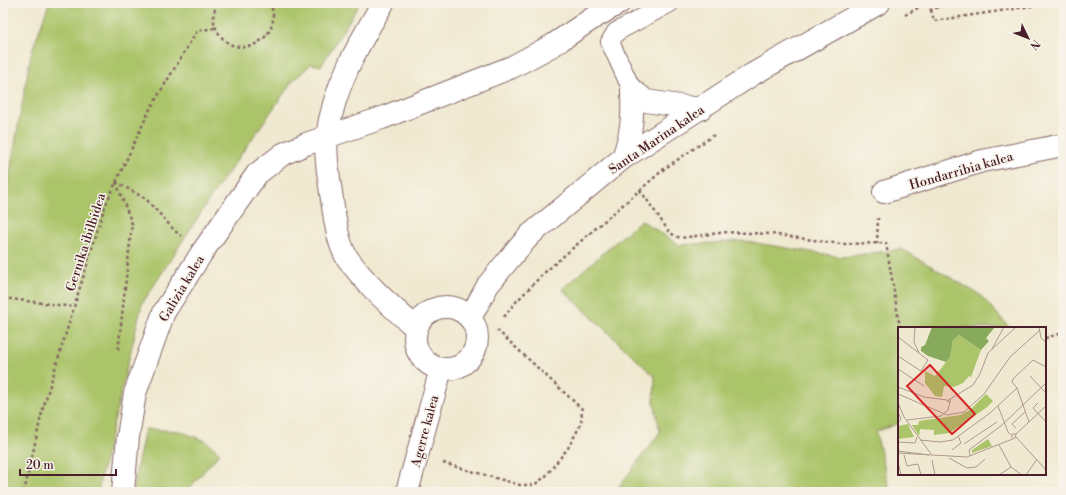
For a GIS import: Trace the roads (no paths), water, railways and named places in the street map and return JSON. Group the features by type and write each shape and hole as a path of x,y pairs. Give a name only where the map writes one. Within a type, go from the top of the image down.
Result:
{"street":[{"path":"383,3 344,74 326,138 328,169 336,228 346,255 369,285 416,328"},
{"path":"326,138 382,118 512,67 553,45 593,18 619,3"},
{"name":"Santa Marina kalea","path":"470,318 488,285 530,235 623,158 753,74 879,3"},
{"path":"632,90 646,101 700,108"},
{"path":"623,158 630,139 633,117 632,90"},
{"name":"Galizia kalea","path":"123,492 128,437 135,393 164,312 203,251 257,174 284,154 306,144 326,138"},
{"name":"Hondarribia kalea","path":"884,192 982,161 1063,145"},
{"path":"440,308 454,308 470,318 475,328 477,338 475,349 470,358 461,365 451,369 441,369 430,366 422,359 416,350 414,339 416,328 420,320 427,313 440,308"},
{"name":"Agerre kalea","path":"407,492 441,369"}],"lane":[{"path":"632,90 610,42 616,32 670,3"}]}
